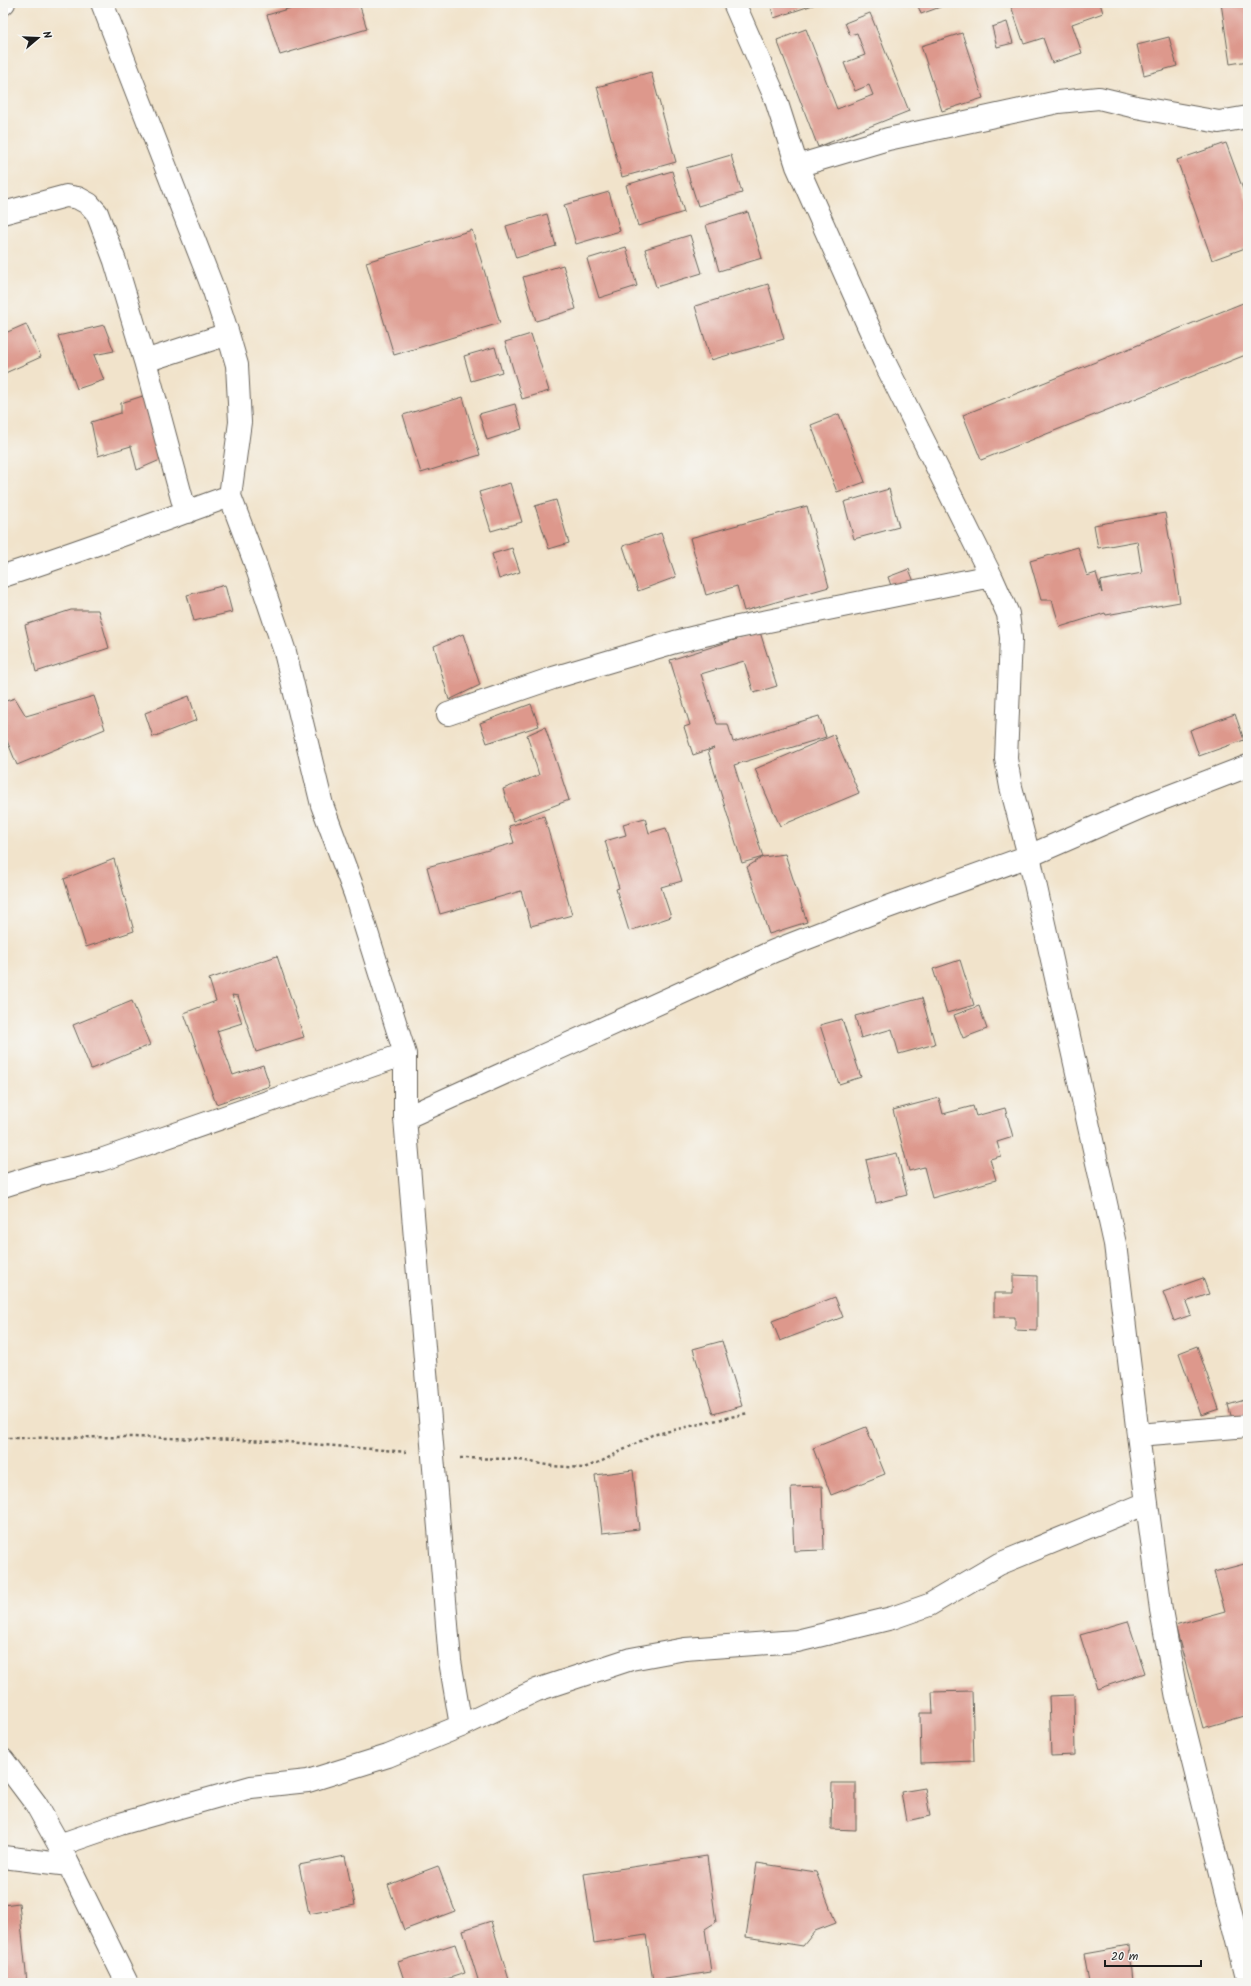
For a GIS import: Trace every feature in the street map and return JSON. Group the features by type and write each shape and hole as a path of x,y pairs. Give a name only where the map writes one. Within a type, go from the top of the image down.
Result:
{"street":[{"path":"102,3 214,291 228,334 236,365 240,422 230,496 254,560 285,652 322,805 354,894 405,1054 405,1118 450,1661 461,1726"},
{"path":"734,3 775,97 796,166 884,361 991,576 1008,614 1011,638 1006,759 1030,856 1115,1244 1147,1503 1162,1610 1177,1698 1248,1982"},
{"path":"796,166 888,139 1058,102 1099,98 1136,107 1219,122 1248,117"},
{"path":"3,213 66,196 78,198 89,204 97,213 115,261 145,361 179,489 188,512"},
{"path":"145,361 228,334"},
{"path":"3,576 48,562 230,496"},
{"path":"448,714 553,678 675,642 733,628 991,576"},
{"path":"405,1118 774,951 886,908 1030,856 1144,806 1248,766"},
{"path":"3,1186 38,1175 101,1160 405,1054"},
{"path":"1138,1435 1248,1426"},
{"path":"59,1845 120,1824 251,1787 308,1781 388,1756 461,1726 537,1690 631,1659 685,1649 798,1642 892,1618 929,1605 999,1564 1147,1503"},
{"path":"3,1760 36,1804 59,1845 127,1983"},
{"path":"3,1857 70,1865"}],"path":[{"path":"3,1440 131,1437 277,1441 434,1457 515,1459 552,1466 584,1468 602,1461 652,1434 748,1413"}],"building":[{"path":"308,3 359,3 367,29 280,55 267,15"},
{"path":"770,3 819,3 774,18"},
{"path":"917,3 951,3 921,14"},
{"path":"1010,3 1100,3 1103,13 1072,24 1082,53 1052,63 1043,38 1024,44"},
{"path":"1221,3 1248,3 1248,61 1230,64"},
{"path":"870,13 909,111 818,147 777,40 806,29 837,109 873,95 869,85 855,91 844,63 865,55 857,33 850,35 845,23"},
{"path":"1007,22 1013,43 997,47 992,27"},
{"path":"962,33 983,98 942,111 921,46"},
{"path":"1169,37 1177,66 1144,75 1137,45"},
{"path":"651,72 676,162 622,177 597,87"},
{"path":"1226,143 1248,203 1248,247 1212,260 1177,160"},
{"path":"731,155 742,193 698,206 686,168"},
{"path":"672,171 684,212 638,226 626,185"},
{"path":"609,192 620,231 576,244 564,205"},
{"path":"748,212 762,258 719,271 706,225"},
{"path":"547,214 556,246 516,258 506,226"},
{"path":"472,230 500,323 394,355 366,262"},
{"path":"690,235 702,273 656,287 645,249"},
{"path":"626,247 637,286 599,298 587,259"},
{"path":"563,265 576,309 536,321 523,277"},
{"path":"768,284 784,339 711,360 695,306"},
{"path":"1248,301 1248,354 981,460 963,415"},
{"path":"26,324 41,357 3,374 3,334"},
{"path":"104,325 114,351 94,355 104,380 77,389 58,336"},
{"path":"531,334 549,391 522,399 505,342"},
{"path":"495,347 502,372 471,381 464,356"},
{"path":"149,394 167,457 137,470 131,446 98,456 91,422 121,413 121,403"},
{"path":"463,397 480,455 421,473 403,415"},
{"path":"515,404 522,429 487,440 479,414"},
{"path":"839,414 865,482 837,492 811,425"},
{"path":"510,483 522,522 491,531 479,492"},
{"path":"889,489 899,527 854,539 844,502"},
{"path":"556,500 569,543 549,549 535,506"},
{"path":"807,506 829,587 744,611 737,586 706,595 690,538"},
{"path":"1165,513 1180,602 1106,615 1105,613 1060,627 1052,600 1041,600 1030,561 1078,547 1087,576 1096,573 1102,593 1100,581 1142,573 1137,541 1098,548 1094,525"},
{"path":"661,533 676,577 638,591 623,546"},
{"path":"512,548 520,572 499,579 492,554"},
{"path":"909,569 916,587 894,594 888,577"},
{"path":"225,585 232,612 194,621 187,595"},
{"path":"71,610 98,610 109,648 36,672 25,625"},
{"path":"760,632 777,686 754,693 744,661 701,674 717,724 728,724 733,742 819,716 826,737 734,765 763,857 742,863 708,751 714,748 693,755 684,727 690,725 670,660"},
{"path":"463,634 480,685 449,700 434,646"},
{"path":"94,696 105,729 17,765 3,731 3,702 15,698 26,716"},
{"path":"189,696 197,720 153,737 145,713"},
{"path":"531,704 539,726 487,743 480,723"},
{"path":"1235,714 1244,740 1199,756 1190,730"},
{"path":"545,727 569,800 513,821 503,789 539,775 527,735"},
{"path":"834,735 859,793 780,826 755,769"},
{"path":"544,816 572,915 531,926 521,891 440,914 427,867 514,843 509,826"},
{"path":"645,818 649,833 666,828 682,881 661,887 671,917 629,931 616,889 619,888 605,841 626,835 623,824"},
{"path":"785,854 807,922 769,934 747,867 763,857"},
{"path":"114,859 134,931 86,947 64,879"},
{"path":"277,956 304,1037 256,1052 238,996 232,995 242,1023 217,1031 233,1075 263,1065 270,1086 216,1104 184,1013 216,1001 209,979"},
{"path":"960,960 974,1005 947,1013 933,969"},
{"path":"922,998 935,1044 899,1054 892,1029 861,1038 855,1016"},
{"path":"132,1001 150,1045 91,1069 73,1025"},
{"path":"979,1006 987,1029 963,1038 954,1015"},
{"path":"842,1019 861,1077 839,1084 820,1025"},
{"path":"939,1098 943,1114 973,1106 976,1116 1005,1108 1013,1137 997,1142 1001,1156 990,1159 996,1180 932,1198 924,1167 909,1171 893,1110"},
{"path":"897,1153 907,1195 876,1203 866,1160"},
{"path":"1013,1275 1037,1276 1037,1331 1015,1330 1015,1317 994,1317 994,1293 1013,1293"},
{"path":"1203,1278 1209,1294 1186,1302 1191,1315 1174,1321 1163,1292"},
{"path":"835,1297 843,1317 780,1341 772,1321"},
{"path":"722,1341 742,1406 713,1414 693,1349"},
{"path":"1197,1346 1219,1409 1201,1415 1179,1353"},
{"path":"1248,1399 1248,1417 1233,1422 1228,1405"},
{"path":"866,1427 885,1474 831,1495 813,1448"},
{"path":"633,1470 639,1529 602,1533 595,1475"},
{"path":"822,1486 824,1550 794,1551 791,1487"},
{"path":"1248,1563 1248,1715 1203,1728 1175,1625 1225,1611 1214,1572"},
{"path":"1128,1621 1145,1673 1097,1689 1080,1635"},
{"path":"972,1691 974,1761 921,1763 920,1713 933,1713 932,1692"},
{"path":"1074,1695 1075,1755 1051,1756 1049,1696"},
{"path":"832,1783 856,1783 856,1830 831,1829"},
{"path":"925,1788 930,1816 906,1821 901,1792"},
{"path":"345,1856 355,1905 309,1914 299,1865"},
{"path":"707,1856 716,1922 705,1929 711,1972 653,1981 646,1935 594,1943 584,1874"},
{"path":"757,1863 816,1872 836,1923 815,1931 803,1946 746,1937"},
{"path":"438,1866 455,1911 404,1930 388,1885"},
{"path":"19,1903 27,1983 3,1983 3,1905"},
{"path":"491,1921 510,1983 479,1983 463,1930"},
{"path":"455,1944 465,1973 434,1983 405,1983 398,1962"},
{"path":"1129,1946 1132,1983 1089,1983 1084,1954"}]}
